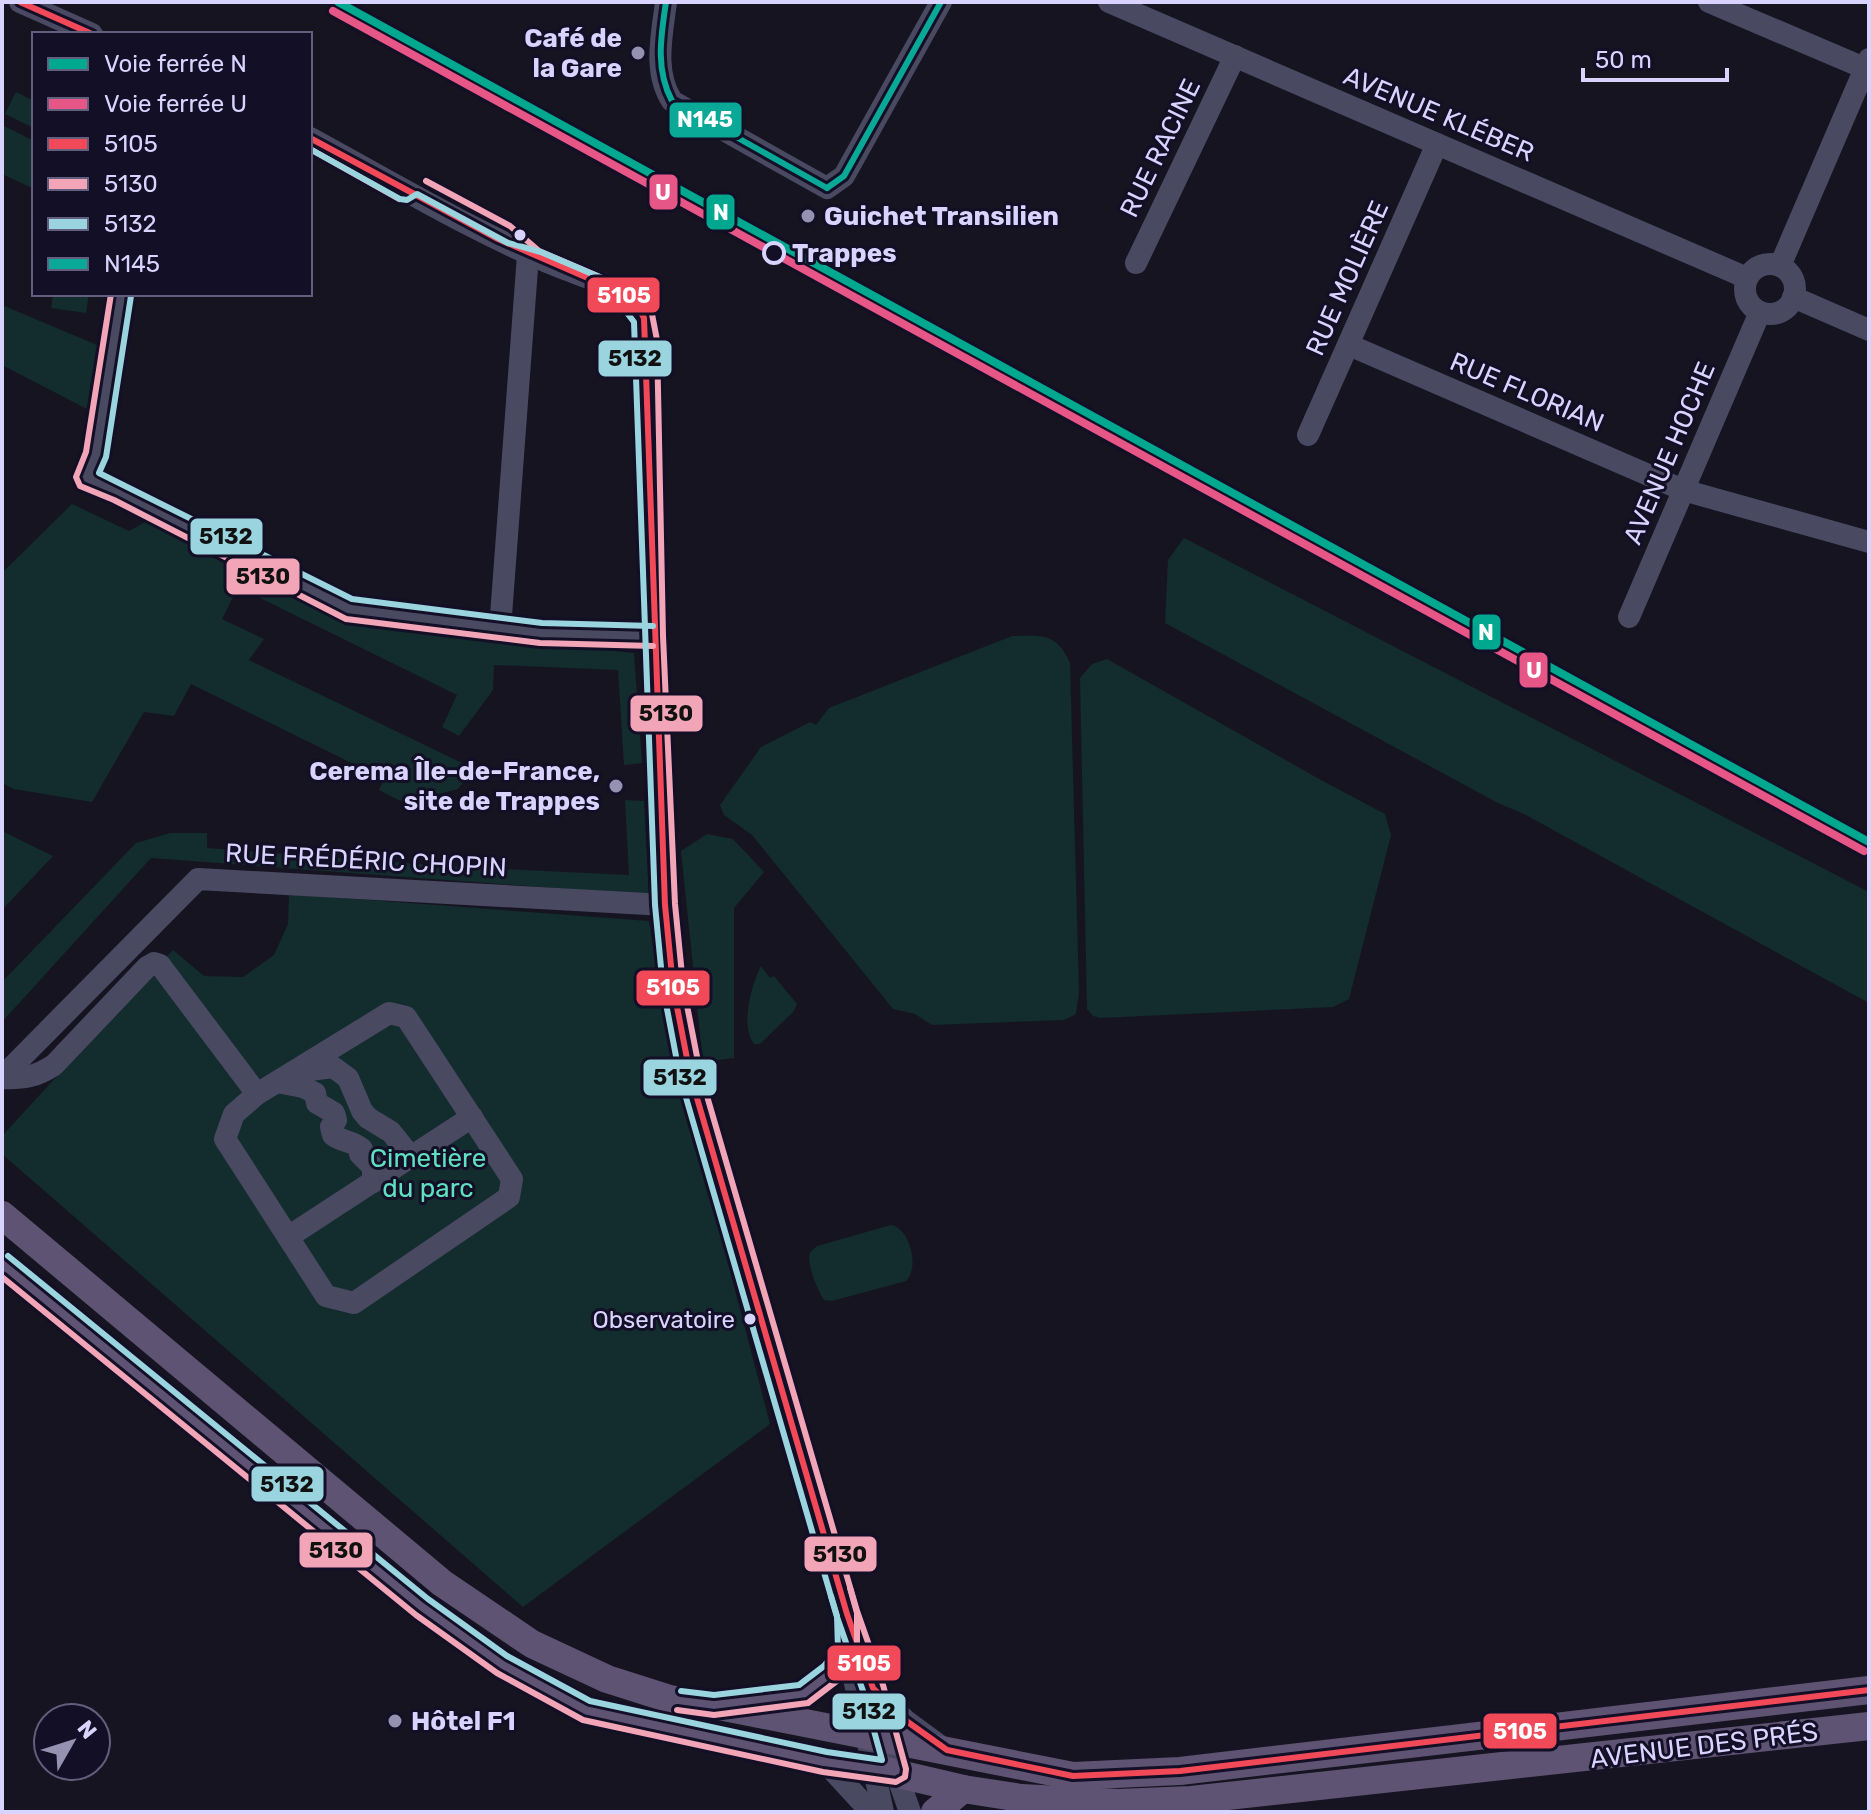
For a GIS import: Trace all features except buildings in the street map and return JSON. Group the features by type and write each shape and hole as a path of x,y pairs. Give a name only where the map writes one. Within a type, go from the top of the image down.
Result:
{"main road":[{"path":"2,1215 442,1583 532,1644 607,1679 670,1699 714,1705 880,1754"},
{"path":"2,1264 422,1607 502,1664 586,1710 825,1762 880,1754"},
{"path":"714,1705 803,1695 831,1673 848,1653"},
{"name":"AVENUE DES PRÉS","path":"880,1754 947,1750 1073,1776 1180,1771 1869,1690"},
{"path":"703,1736 713,1725 1005,1779 1066,1783 1073,1776"},
{"name":"AVENUE DES PRÉS","path":"880,1754 963,1789 1021,1798 1118,1803 1191,1800 1869,1726"},
{"path":"935,1812 963,1789"}],"street":[{"path":"20,2 88,32"},
{"path":"666,2 659,68 665,91 672,101 827,188 844,176 941,2"},
{"name":"AVENUE KLÉBER","path":"1109,2 1747,278"},
{"path":"1709,2 1868,66 1780,266"},
{"name":"RUE RACINE","path":"1136,263 1235,56"},
{"path":"312,139 528,255 627,296 642,313 647,341 653,636 665,905 673,986 690,1074 847,1614 873,1688 883,1812"},
{"name":"RUE MOLIÈRE","path":"1308,435 1437,144"},
{"path":"500,629 528,255"},
{"path":"1761,266 1780,266 1792,279 1793,297 1780,312 1760,312 1746,298 1747,278 1761,266"},
{"path":"121,296 96,455 86,478 118,491 349,609 541,633 653,636"},
{"path":"1793,297 1869,330"},
{"name":"AVENUE HOCHE","path":"1629,617 1760,312"},
{"name":"RUE FLORIAN","path":"1349,345 1683,490 1869,542"},
{"name":"RUE FRÉDÉRIC CHOPIN","path":"2,1077 198,879 665,905"},
{"path":"2,1077 31,1077 54,1065 154,963 160,965 257,1094"},
{"path":"389,1013 406,1017 512,1179 509,1197 354,1303 326,1296 225,1139 234,1114 257,1094 285,1077 389,1013"},
{"path":"285,1077 333,1067 348,1078 368,1118 391,1132 411,1157"},
{"path":"285,1077 303,1087 347,1136 411,1157"},
{"path":"411,1157 472,1117"},
{"path":"288,1237 347,1136"},
{"path":"847,1614 848,1653 880,1754 910,1812"},
{"path":"873,1688 905,1720 947,1750"},
{"path":"825,1762 871,1812"}],"green space":[{"path":"16,92 32,100 32,127 5,114"},
{"path":"2,125 32,140 32,188 2,174"},
{"path":"53,296 89,296 86,313 51,308"},
{"path":"2,305 97,345 87,409 2,365"},
{"path":"72,504 129,531 147,521 354,624 634,653 642,763 624,765 618,670 494,665 493,690 459,736 442,727 457,695 238,587 222,619 264,639 249,660 462,763 469,775 458,789 404,803 379,790 384,779 191,684 174,716 144,712 92,802 14,789 2,783 2,573"},
{"path":"1184,538 1869,892 1869,1003 1524,814 1498,803 1165,623 1168,560"},
{"path":"1012,636 1047,638 1059,646 1070,663 1079,992 1076,1014 1064,1020 932,1025 915,1014 893,1009 752,835 724,815 720,805 761,747 810,722 816,725 829,708"},
{"path":"1107,659 1385,814 1391,835 1349,999 1333,1007 1100,1018 1087,1009 1080,678 1092,664"},
{"path":"625,800 644,801 649,895 151,858 2,1022 2,982 136,843 170,833 207,833 207,848 459,867 629,875"},
{"path":"2,831 53,856 2,910"},
{"path":"707,834 733,839 764,872 734,908 734,1058 703,1062 681,851"},
{"name":"Cimetière du parc","path":"289,894 649,921 666,1026 770,1424 523,1607 2,1154 2,1136 173,950 204,976 243,977 274,955 288,924"},
{"path":"761,966 770,978 774,976 797,1004 794,1011 760,1044 754,1044 747,1016"},
{"path":"891,1225 903,1233 911,1249 912,1267 906,1281 832,1301 824,1300 810,1268 812,1251 817,1246"}],"rail line":[{"name":"N","path":"338,2 1869,842"},
{"name":"U","path":"333,11 1864,851"}],"transit line":[{"name":"5105","path":"20,2 88,32"},
{"name":"N145","path":"666,2 661,65 672,101 827,188"},
{"name":"N145","path":"827,188 844,176 941,2"},
{"name":"5105","path":"312,139 498,239 620,292 638,307 644,318 665,905 673,986 690,1074 847,1614 873,1688 905,1720 947,1750 1073,1776 1180,1771 1869,1690"},
{"name":"5130","path":"312,150 399,199"},
{"name":"5132","path":"8,1256 428,1599 507,1656 590,1701 827,1752 882,1760 863,1691 837,1617 680,1077 663,988 655,905 634,322 618,301 616,284 541,252 508,243 417,194 407,200 400,199 312,150"},
{"name":"5130","path":"426,181 510,226 539,251 621,286"},
{"name":"5130","path":"2,1277 416,1615 497,1673 583,1720 823,1772 896,1782 905,1777 906,1769 883,1685 857,1611 700,1072 683,985 675,904 663,636 657,340 651,309 634,289"},
{"name":"5130","path":"111,296 86,452 76,477 80,486 114,500 346,619 540,643 653,646"},
{"name":"5132","path":"131,296 106,457 99,473 352,599 542,623 653,626"},
{"name":"5130","path":"677,1710 714,1715 808,1703 838,1680 857,1657 857,1613 850,1588"},
{"name":"5132","path":"681,1691 714,1695 799,1685 824,1666 838,1649 837,1616 831,1596"}],"place":[{"name":"Café de la Gare","path":"638,53"},
{"name":"Guichet Transilien","path":"808,216"},
{"name":"Trappes","path":"774,253"},
{"name":"Cerema Île-de-France, site de Trappes","path":"616,786"},
{"name":"Observatoire","path":"750,1319"},
{"name":"Hôtel F1","path":"395,1721"}]}
